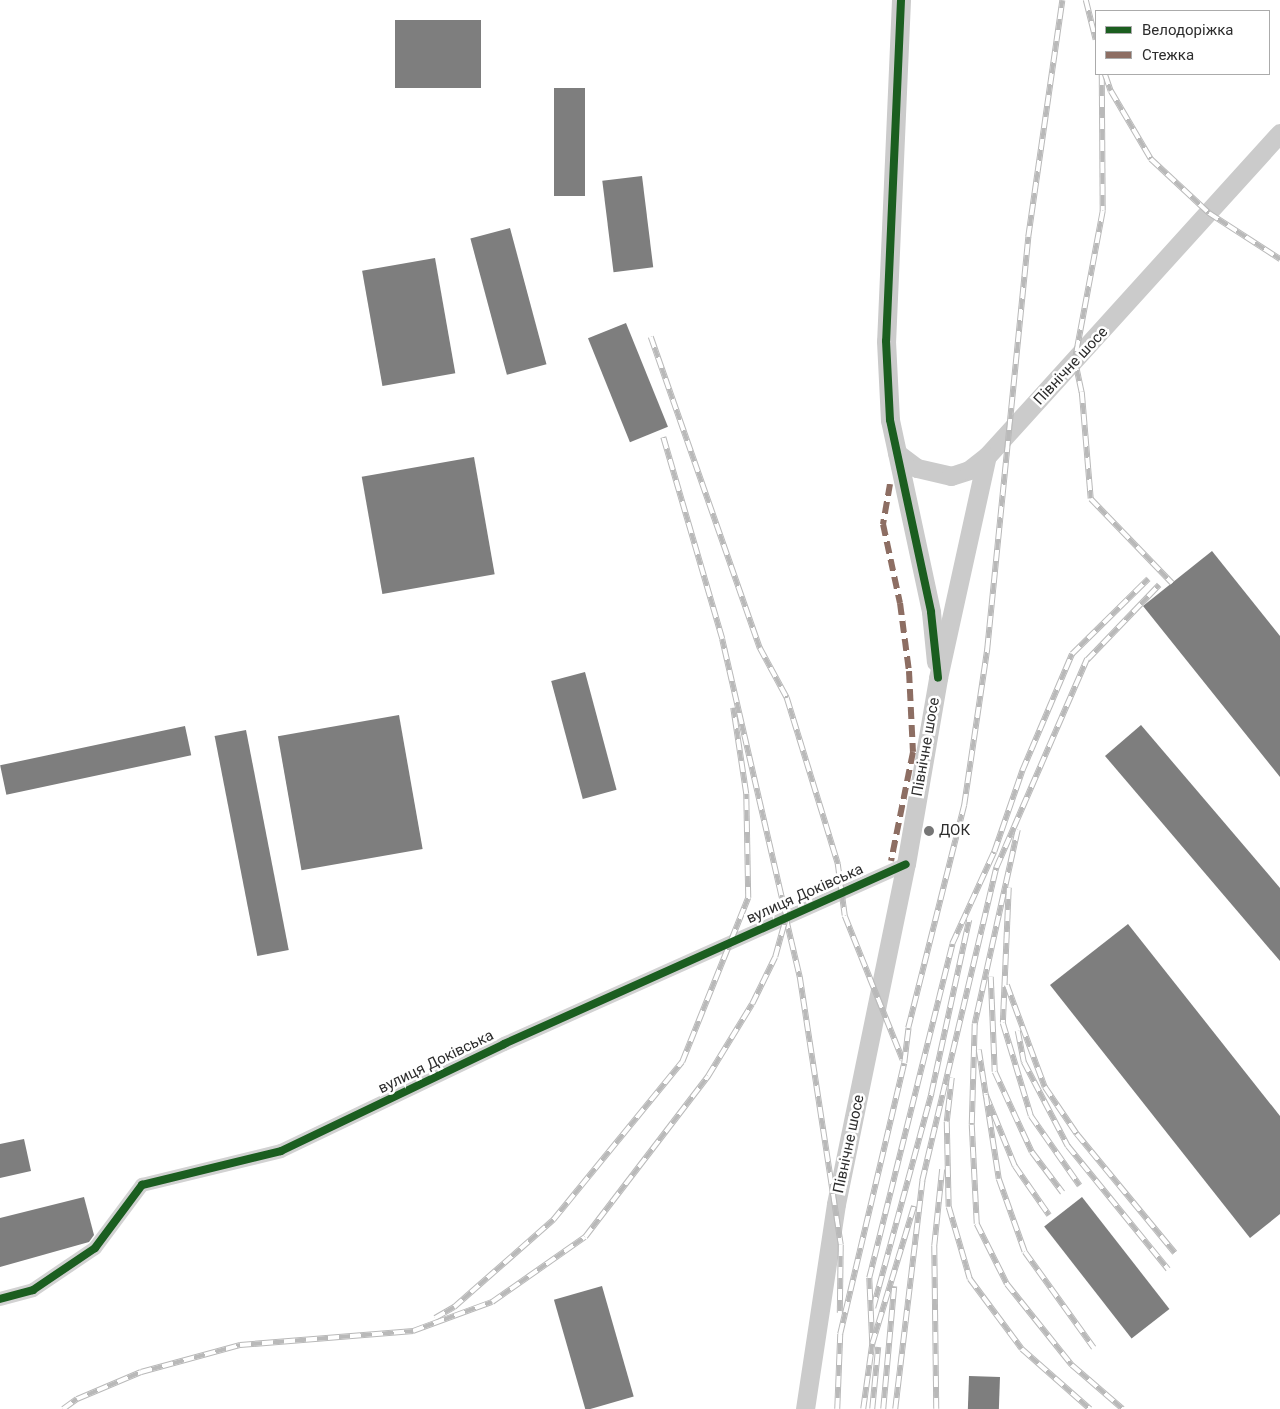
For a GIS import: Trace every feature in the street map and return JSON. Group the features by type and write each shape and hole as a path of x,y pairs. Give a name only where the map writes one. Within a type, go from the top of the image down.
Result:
{"main road":[{"path":"901,0 886,340 890,420 931,612 938,678"},
{"name":"Північне шосе","path":"805,1409 836,1204 906,864 938,678 987,456 1280,133"},
{"path":"897,453 917,468 950,476 969,470 987,456"}],"street":[{"name":"вулиця Доківська","path":"0,1299 33,1290 95,1248 142,1185 281,1151 504,1044 906,864"}],"building":[{"path":"395,20 481,20 481,88 395,88"},
{"path":"554,88 585,88 585,196 554,196"},
{"path":"642,176 653,267 614,272 602,181"},
{"path":"510,228 546,364 507,375 470,239"},
{"path":"435,258 455,373 382,386 362,271"},
{"path":"626,323 668,427 630,442 588,338"},
{"path":"474,457 495,574 382,594 362,477"},
{"path":"1212,551 1280,636 1280,777 1143,606"},
{"path":"585,672 617,790 583,799 551,681"},
{"path":"399,715 423,849 301,870 278,736"},
{"path":"1141,725 1280,888 1280,961 1105,756"},
{"path":"185,726 191,755 6,795 0,765"},
{"path":"246,730 289,950 257,956 215,736"},
{"path":"1128,924 1280,1116 1280,1214 1250,1238 1050,985"},
{"path":"24,1139 31,1171 0,1178 0,1144"},
{"path":"84,1197 94,1235 89,1242 0,1267 0,1218"},
{"path":"1082,1197 1169,1309 1132,1338 1044,1227"},
{"path":"602,1286 634,1397 585,1409 554,1300"},
{"path":"969,1376 1000,1377 999,1409 968,1409"}],"railway":[{"path":"837,1409 840,1334 904,1063 908,1028 964,805 987,649 1028,237 1062,0"},
{"path":"1086,0 1095,36"},
{"path":"1102,75 1103,211 1075,360 1082,392 1091,499 1172,583"},
{"path":"1105,75 1111,91 1151,159 1209,213 1280,259"},
{"path":"651,337 760,648 787,698 838,864 845,916 903,1060"},
{"path":"63,1409 77,1399 141,1372 240,1345 413,1331 492,1302 585,1237 708,1076 752,1004 775,957 786,917 722,639 663,437"},
{"path":"872,1344 869,1278 952,944 994,852 1022,771 1072,654 1148,579"},
{"path":"1087,660 1159,585"},
{"path":"895,1409 922,1181 996,868 1087,659"},
{"path":"435,1318 454,1307 553,1220 682,1062 748,898 746,794 733,708"},
{"path":"1018,830 975,1024 972,1125 977,1224 1007,1284 1072,1365 1123,1409"},
{"path":"1009,888 1003,1023 1031,1116 1080,1186"},
{"path":"786,918 800,977 841,1245 840,1313"},
{"path":"873,1308 931,1094 969,920"},
{"path":"991,977 995,1072 1032,1152 1063,1193"},
{"path":"1007,985 1045,1087 1077,1134 1175,1253"},
{"path":"1018,1031 1024,1062 1068,1146 1168,1269"},
{"path":"979,1050 986,1095 1015,1166 1049,1215"},
{"path":"952,1078 947,1122 949,1207 970,1279 1022,1349 1090,1409"},
{"path":"986,1095 999,1179 1025,1252 1094,1348"},
{"path":"936,1409 934,1246 942,1169"},
{"path":"863,1409 872,1344 914,1206"},
{"path":"883,1409 894,1286"},
{"path":"872,1409 878,1347"}],"marked path":[{"path":"890,484 883,524 900,603 909,671 913,752 891,861"}],"cycle path":[{"path":"901,0 886,341 890,420 931,612 938,678"},
{"path":"0,1299 33,1290 95,1248 142,1185 281,1151 504,1044 906,864"}],"place":[{"name":"ДОК","path":"929,831"}]}
